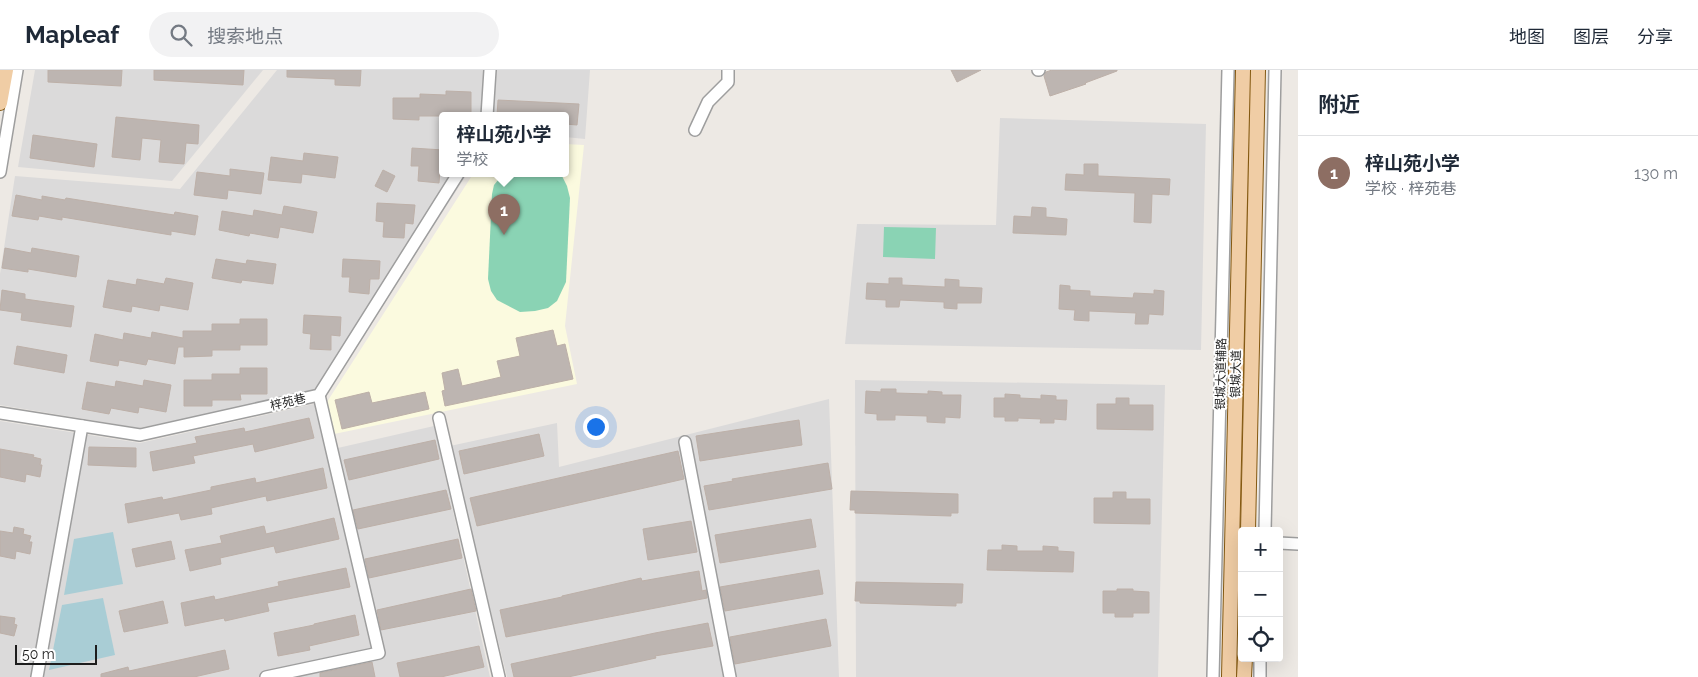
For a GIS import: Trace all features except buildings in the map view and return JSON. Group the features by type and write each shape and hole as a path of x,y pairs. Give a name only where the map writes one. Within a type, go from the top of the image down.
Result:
{"main road":[{"path":"0,104 6,70"},
{"name":"银城大道","path":"1229,677 1243,70"},
{"name":"银城大道","path":"1248,527 1258,70"},
{"path":"1244,662 1244,677"}],"street":[{"path":"0,172 17,70"},
{"path":"487,112 490,70"},
{"path":"695,130 708,102 728,82 728,70"},
{"name":"银城大道辅路","path":"1213,677 1228,70"},
{"path":"1265,527 1275,70"},
{"name":"梓苑巷","path":"0,413 140,435 319,395 456,177"},
{"path":"266,677 379,653 319,395"},
{"path":"439,418 499,677"},
{"path":"37,677 82,426"},
{"path":"685,442 730,677"},
{"path":"1283,543 1298,544"},
{"path":"1260,662 1260,677"}],"shaded area":[{"path":"35,70 263,70 172,181 18,167"},
{"path":"277,70 590,70 585,139 569,137 569,112 439,112 439,177 465,177 330,388 139,428 0,405 0,274 15,176 180,189"},
{"path":"1000,118 1206,124 1201,350 845,344 857,224 996,225"},
{"path":"569,144 584,145 565,326 577,384 334,434 327,402 471,177 569,177"},
{"path":"855,380 1165,385 1158,677 856,677"},
{"path":"829,399 839,677 507,677 450,446 557,423 559,467"},
{"path":"318,403 329,450 434,426 490,677 0,677 0,421 140,443"}],"green space":[{"path":"501,177 562,177 567,186 570,198 566,282 557,301 548,308 520,312 497,300 491,291 488,279 494,185"},
{"path":"884,227 936,228 935,259 883,257"}],"water":[{"path":"113,532 123,584 64,595 74,539"},
{"path":"103,598 115,655 49,670 62,605"}],"place":[{"name":"梓山苑小学","path":"504,235"}]}
